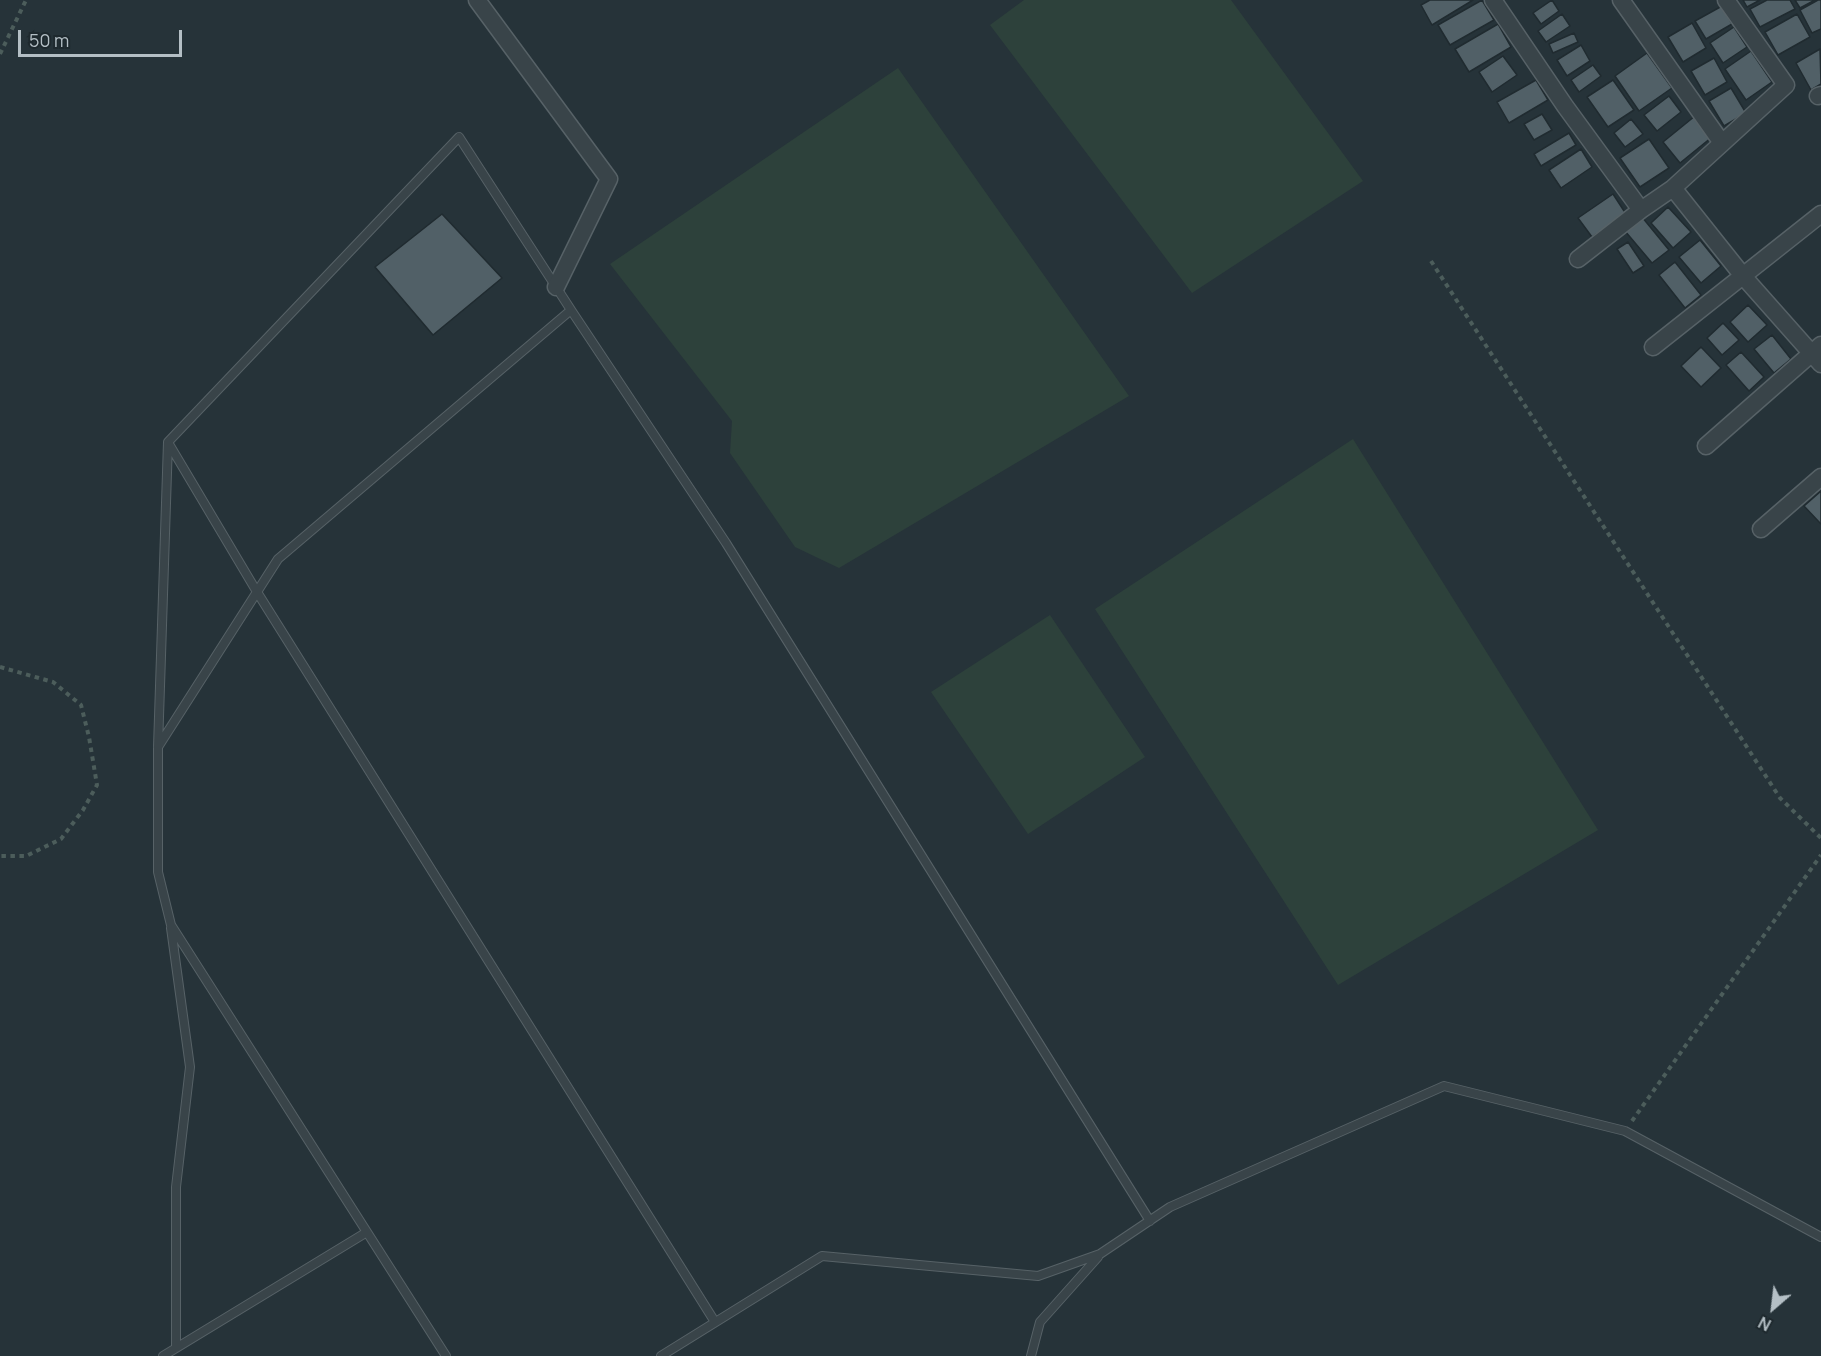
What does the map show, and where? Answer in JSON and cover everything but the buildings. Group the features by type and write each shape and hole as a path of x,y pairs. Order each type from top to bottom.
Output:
{"street":[{"path":"477,0 609,179 556,287"},
{"path":"1493,0 1565,106 1641,210"},
{"path":"1622,0 1722,143"},
{"path":"1578,259 1673,188 1785,85 1726,0"},
{"path":"1673,188 1743,276 1818,354 1706,446"},
{"path":"1653,347 1821,214"},
{"path":"1761,529 1821,477"}],"lane":[{"path":"176,1348 176,1187 190,1067 171,925 158,872 158,747 168,442 459,137 726,543 1150,1221"},
{"path":"158,747 278,560 571,310"},
{"path":"168,442 257,592 715,1322"},
{"path":"171,925 446,1356"},
{"path":"661,1356 822,1256 1038,1276 1100,1254 1170,1207 1444,1086 1625,1131 1821,1237"},
{"path":"163,1356 367,1232"},
{"path":"1031,1356 1040,1322 1100,1254"}],"path":[{"path":"0,54 26,0"},
{"path":"1431,261 1780,798 1821,838"},
{"path":"0,667 53,681 81,705 97,785 84,810 62,839 26,856 0,856"},
{"path":"1625,1131 1821,855"}],"green space":[{"path":"1024,0 1231,0 1363,181 1192,293 990,25"},
{"path":"898,68 1129,396 839,568 795,547 730,453 732,421 610,264"},
{"path":"1353,439 1598,830 1338,985 1095,609"},
{"path":"1050,615 1145,757 1028,834 931,692"}]}
